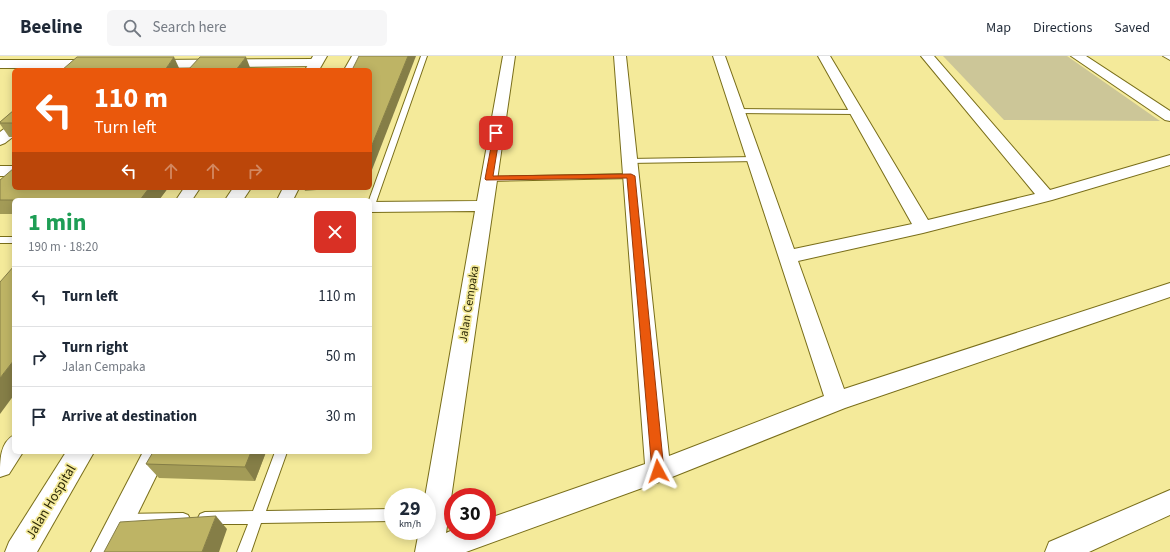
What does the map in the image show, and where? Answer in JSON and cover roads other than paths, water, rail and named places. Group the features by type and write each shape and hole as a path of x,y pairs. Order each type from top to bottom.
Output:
{"street":[{"path":"352,68 358,56"},
{"name":"Jalan Cempaka","path":"436,488 485,206 509,56"},
{"path":"620,56 658,471"},
{"path":"719,56 837,401"},
{"path":"824,56 923,227"},
{"path":"927,56 1046,196"},
{"path":"1077,56 1169,116"},
{"path":"139,64 200,67 278,63 316,63"},
{"path":"0,64 82,67 108,64"},
{"path":"0,140 12,130"},
{"path":"787,257 923,227 1046,196 1170,160"},
{"path":"372,208 485,206"},
{"path":"429,552 658,471 837,401 1170,290"},
{"path":"0,466 12,449"},
{"name":"Jalan Hospital","path":"20,552 80,454"},
{"path":"105,552 155,454"},
{"path":"1059,552 1170,502"},
{"name":"Jalan Cempaka","path":"429,552 430,540"}],"lane":[{"path":"372,202 424,56"},
{"path":"1166,56 1170,58"},
{"path":"738,111 856,112"},
{"path":"489,179 754,159"},
{"path":"0,240 12,240"},
{"path":"244,552 280,454"},
{"path":"121,520 384,515"}]}
